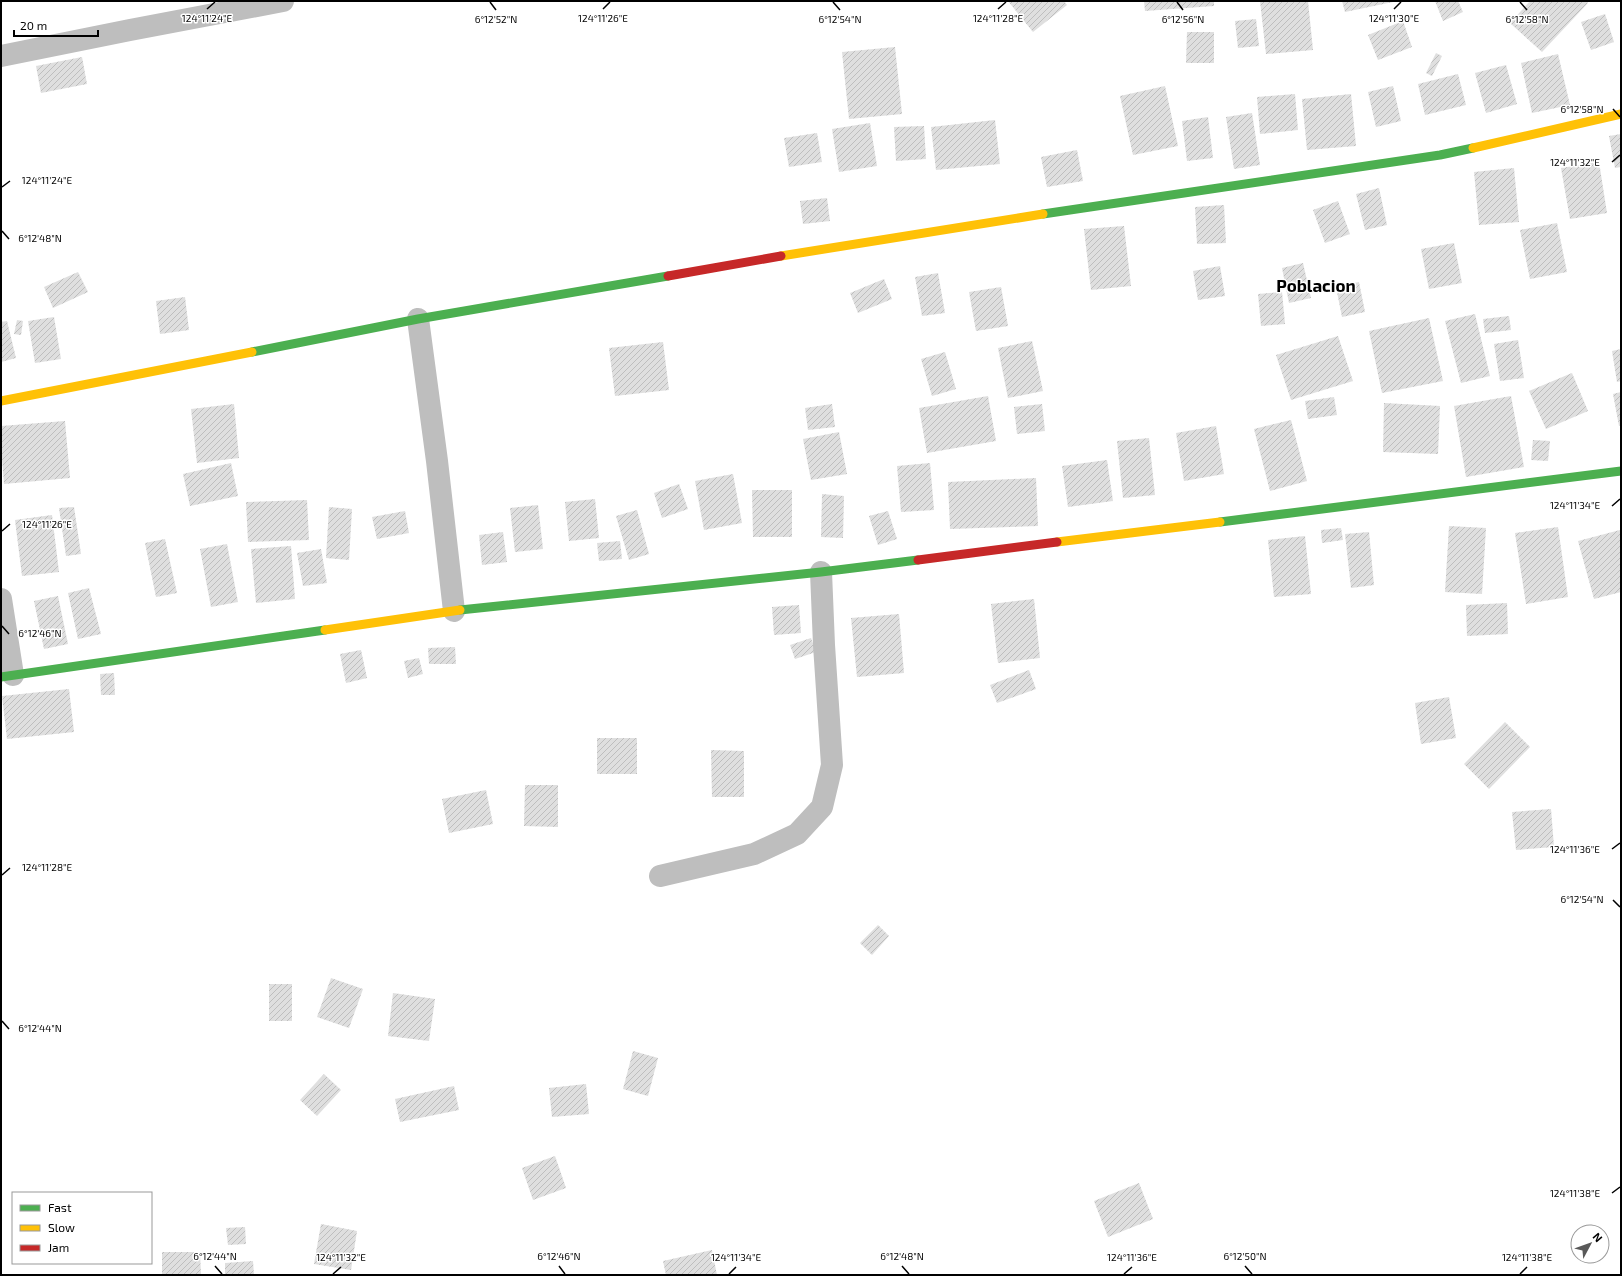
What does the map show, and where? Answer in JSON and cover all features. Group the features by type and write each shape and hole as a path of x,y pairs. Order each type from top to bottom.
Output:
{"street":[{"path":"1,56 283,1"},
{"path":"1,401 418,319 941,229 1440,155 1621,114"},
{"path":"418,319 437,461 454,611"},
{"path":"1,599 7,676 454,611 821,572 1621,471"},
{"path":"660,876 754,854 797,834 822,807 832,765 821,572"}],"building":[{"path":"1008,1 1064,1 1067,5 1033,32"},
{"path":"1144,1 1214,1 1214,6 1145,11"},
{"path":"1260,1 1308,1 1313,50 1266,54"},
{"path":"1342,1 1393,1 1393,2 1345,12"},
{"path":"1435,1 1458,1 1463,12 1443,21"},
{"path":"1530,1 1586,1 1588,3 1542,52 1510,23"},
{"path":"1605,14 1614,42 1591,50 1581,22"},
{"path":"1256,19 1259,46 1238,48 1235,21"},
{"path":"1403,21 1412,47 1378,60 1368,35"},
{"path":"1187,32 1214,32 1214,63 1186,63"},
{"path":"895,47 902,114 849,119 842,52"},
{"path":"1436,53 1442,56 1432,76 1426,73"},
{"path":"1558,54 1570,105 1532,113 1521,63"},
{"path":"82,57 87,84 41,93 36,66"},
{"path":"1506,65 1517,104 1486,113 1475,73"},
{"path":"1458,74 1466,105 1425,115 1418,84"},
{"path":"1165,86 1178,146 1133,155 1120,96"},
{"path":"1393,86 1401,121 1376,127 1368,92"},
{"path":"1295,94 1298,130 1260,134 1257,97"},
{"path":"1351,94 1356,146 1307,150 1302,99"},
{"path":"1252,113 1260,165 1234,169 1226,117"},
{"path":"1208,117 1213,158 1187,161 1182,121"},
{"path":"995,120 1000,164 936,170 931,127"},
{"path":"870,123 877,166 839,172 832,129"},
{"path":"924,126 926,159 896,161 894,127"},
{"path":"817,133 822,162 789,167 784,138"},
{"path":"1621,134 1621,167 1615,168 1609,136"},
{"path":"1077,150 1083,181 1047,187 1041,157"},
{"path":"1599,162 1607,213 1570,219 1561,168"},
{"path":"1514,168 1519,222 1479,225 1474,172"},
{"path":"1379,188 1387,225 1365,230 1356,194"},
{"path":"827,198 830,221 803,224 800,201"},
{"path":"1338,201 1350,234 1325,243 1313,210"},
{"path":"1224,205 1226,243 1197,244 1195,207"},
{"path":"1557,223 1567,272 1530,279 1520,230"},
{"path":"1124,226 1131,286 1091,290 1084,229"},
{"path":"1454,243 1462,283 1429,289 1421,249"},
{"path":"1303,263 1311,298 1289,303 1282,268"},
{"path":"1220,266 1225,296 1198,300 1193,271"},
{"path":"78,272 88,292 53,308 44,287"},
{"path":"938,273 945,313 922,316 915,277"},
{"path":"884,279 892,299 858,313 850,293"},
{"path":"1359,282 1365,312 1342,317 1336,287"},
{"path":"1001,287 1008,326 976,331 969,292"},
{"path":"1282,292 1285,324 1261,326 1258,294"},
{"path":"185,297 189,330 160,334 156,301"},
{"path":"1475,314 1490,376 1461,383 1445,321"},
{"path":"1509,316 1511,330 1485,333 1483,319"},
{"path":"54,317 61,359 35,363 28,321"},
{"path":"1429,318 1443,381 1382,393 1369,331"},
{"path":"17,320 23,321 21,335 14,334"},
{"path":"7,321 16,358 1,362 1,322"},
{"path":"1338,336 1353,381 1291,400 1276,355"},
{"path":"1518,340 1524,378 1500,381 1494,344"},
{"path":"1032,341 1043,391 1008,398 998,348"},
{"path":"663,342 669,390 615,396 609,348"},
{"path":"1621,349 1621,381 1617,382 1612,351"},
{"path":"945,352 956,389 932,396 921,359"},
{"path":"1572,373 1588,411 1546,429 1529,391"},
{"path":"1621,392 1621,426 1619,426 1613,394"},
{"path":"988,396 996,441 927,453 919,408"},
{"path":"1511,396 1524,467 1466,477 1454,406"},
{"path":"1334,397 1337,415 1308,419 1305,401"},
{"path":"1384,403 1440,406 1438,454 1383,452"},
{"path":"234,404 239,458 197,463 191,409"},
{"path":"832,404 835,427 808,430 805,408"},
{"path":"1042,404 1045,431 1017,434 1014,407"},
{"path":"1291,420 1307,481 1270,491 1254,429"},
{"path":"65,421 70,478 4,484 1,426"},
{"path":"1216,426 1224,474 1184,481 1176,433"},
{"path":"839,432 847,474 811,480 803,439"},
{"path":"1149,438 1155,495 1123,498 1117,441"},
{"path":"1533,440 1550,441 1548,461 1531,460"},
{"path":"1107,460 1113,501 1068,507 1062,466"},
{"path":"231,463 238,496 190,506 183,474"},
{"path":"930,463 934,510 901,512 897,466"},
{"path":"733,474 742,523 704,530 695,481"},
{"path":"1036,478 1038,526 950,529 948,482"},
{"path":"679,484 688,509 662,518 654,493"},
{"path":"752,490 792,490 792,537 753,537"},
{"path":"822,494 844,496 843,538 821,537"},
{"path":"595,499 599,538 569,541 565,502"},
{"path":"307,500 309,540 248,542 246,502"},
{"path":"538,505 543,549 515,552 510,508"},
{"path":"74,507 81,554 66,556 59,508"},
{"path":"329,507 352,509 349,560 326,558"},
{"path":"637,510 649,554 629,560 616,516"},
{"path":"405,511 409,533 377,539 372,517"},
{"path":"888,511 897,539 878,545 869,516"},
{"path":"52,515 59,572 22,576 15,520"},
{"path":"1449,526 1486,528 1482,594 1445,592"},
{"path":"1558,527 1568,597 1526,604 1515,533"},
{"path":"1341,528 1343,540 1322,543 1321,530"},
{"path":"1620,530 1621,592 1594,599 1578,541"},
{"path":"503,532 507,562 482,565 479,535"},
{"path":"1369,532 1374,585 1351,588 1345,534"},
{"path":"1305,536 1311,594 1274,597 1268,540"},
{"path":"165,539 177,593 156,597 145,543"},
{"path":"620,541 622,559 599,561 597,543"},
{"path":"227,544 238,602 211,607 200,549"},
{"path":"291,546 295,599 256,603 251,549"},
{"path":"321,549 327,583 303,586 297,553"},
{"path":"89,588 101,634 78,639 68,593"},
{"path":"58,596 68,644 44,649 34,601"},
{"path":"1034,599 1040,658 998,663 991,604"},
{"path":"1507,603 1508,634 1467,636 1466,605"},
{"path":"799,605 801,633 774,635 772,607"},
{"path":"899,614 904,673 857,677 851,618"},
{"path":"811,638 816,652 795,659 790,645"},
{"path":"455,647 456,664 429,664 428,648"},
{"path":"361,650 367,678 346,683 340,654"},
{"path":"419,658 423,674 408,678 404,661"},
{"path":"1029,670 1036,689 997,703 990,685"},
{"path":"114,673 115,695 101,695 100,674"},
{"path":"69,689 74,732 7,739 2,696"},
{"path":"1449,697 1456,738 1421,744 1415,703"},
{"path":"1505,722 1530,747 1489,789 1464,764"},
{"path":"597,738 637,738 637,774 597,774"},
{"path":"711,750 744,751 744,797 712,797"},
{"path":"525,785 558,785 558,827 524,826"},
{"path":"486,790 493,824 449,833 442,799"},
{"path":"1551,809 1554,847 1516,850 1512,812"},
{"path":"878,925 889,936 872,955 860,943"},
{"path":"331,978 363,989 349,1028 317,1017"},
{"path":"269,984 292,984 292,1021 269,1021"},
{"path":"393,993 435,999 429,1041 388,1036"},
{"path":"633,1051 658,1058 648,1096 623,1089"},
{"path":"324,1074 341,1090 317,1116 300,1100"},
{"path":"586,1084 589,1114 552,1117 549,1088"},
{"path":"454,1086 459,1110 400,1122 395,1099"},
{"path":"555,1156 566,1188 533,1200 522,1168"},
{"path":"1139,1183 1153,1219 1108,1237 1094,1201"},
{"path":"321,1224 357,1231 351,1270 314,1264"},
{"path":"245,1227 246,1244 228,1245 226,1228"},
{"path":"712,1250 717,1275 666,1275 663,1261"},
{"path":"162,1252 200,1252 201,1275 162,1275"},
{"path":"253,1261 254,1275 225,1275 225,1263"}],"traffic: fast":[{"path":"1043,214 1440,155 1473,148"},
{"path":"252,352 418,319 668,276"},
{"path":"1220,522 1621,471"},
{"path":"460,610 821,572 918,560"},
{"path":"1,677 325,630"}],"traffic: slow":[{"path":"1473,148 1621,114"},
{"path":"781,256 1043,214"},
{"path":"1,401 252,352"},
{"path":"1057,542 1220,522"},
{"path":"325,630 460,610"}],"traffic: jam":[{"path":"668,276 781,256"},
{"path":"918,560 1057,542"}],"district":[{"name":"Poblacion","path":"1316,285"}]}
